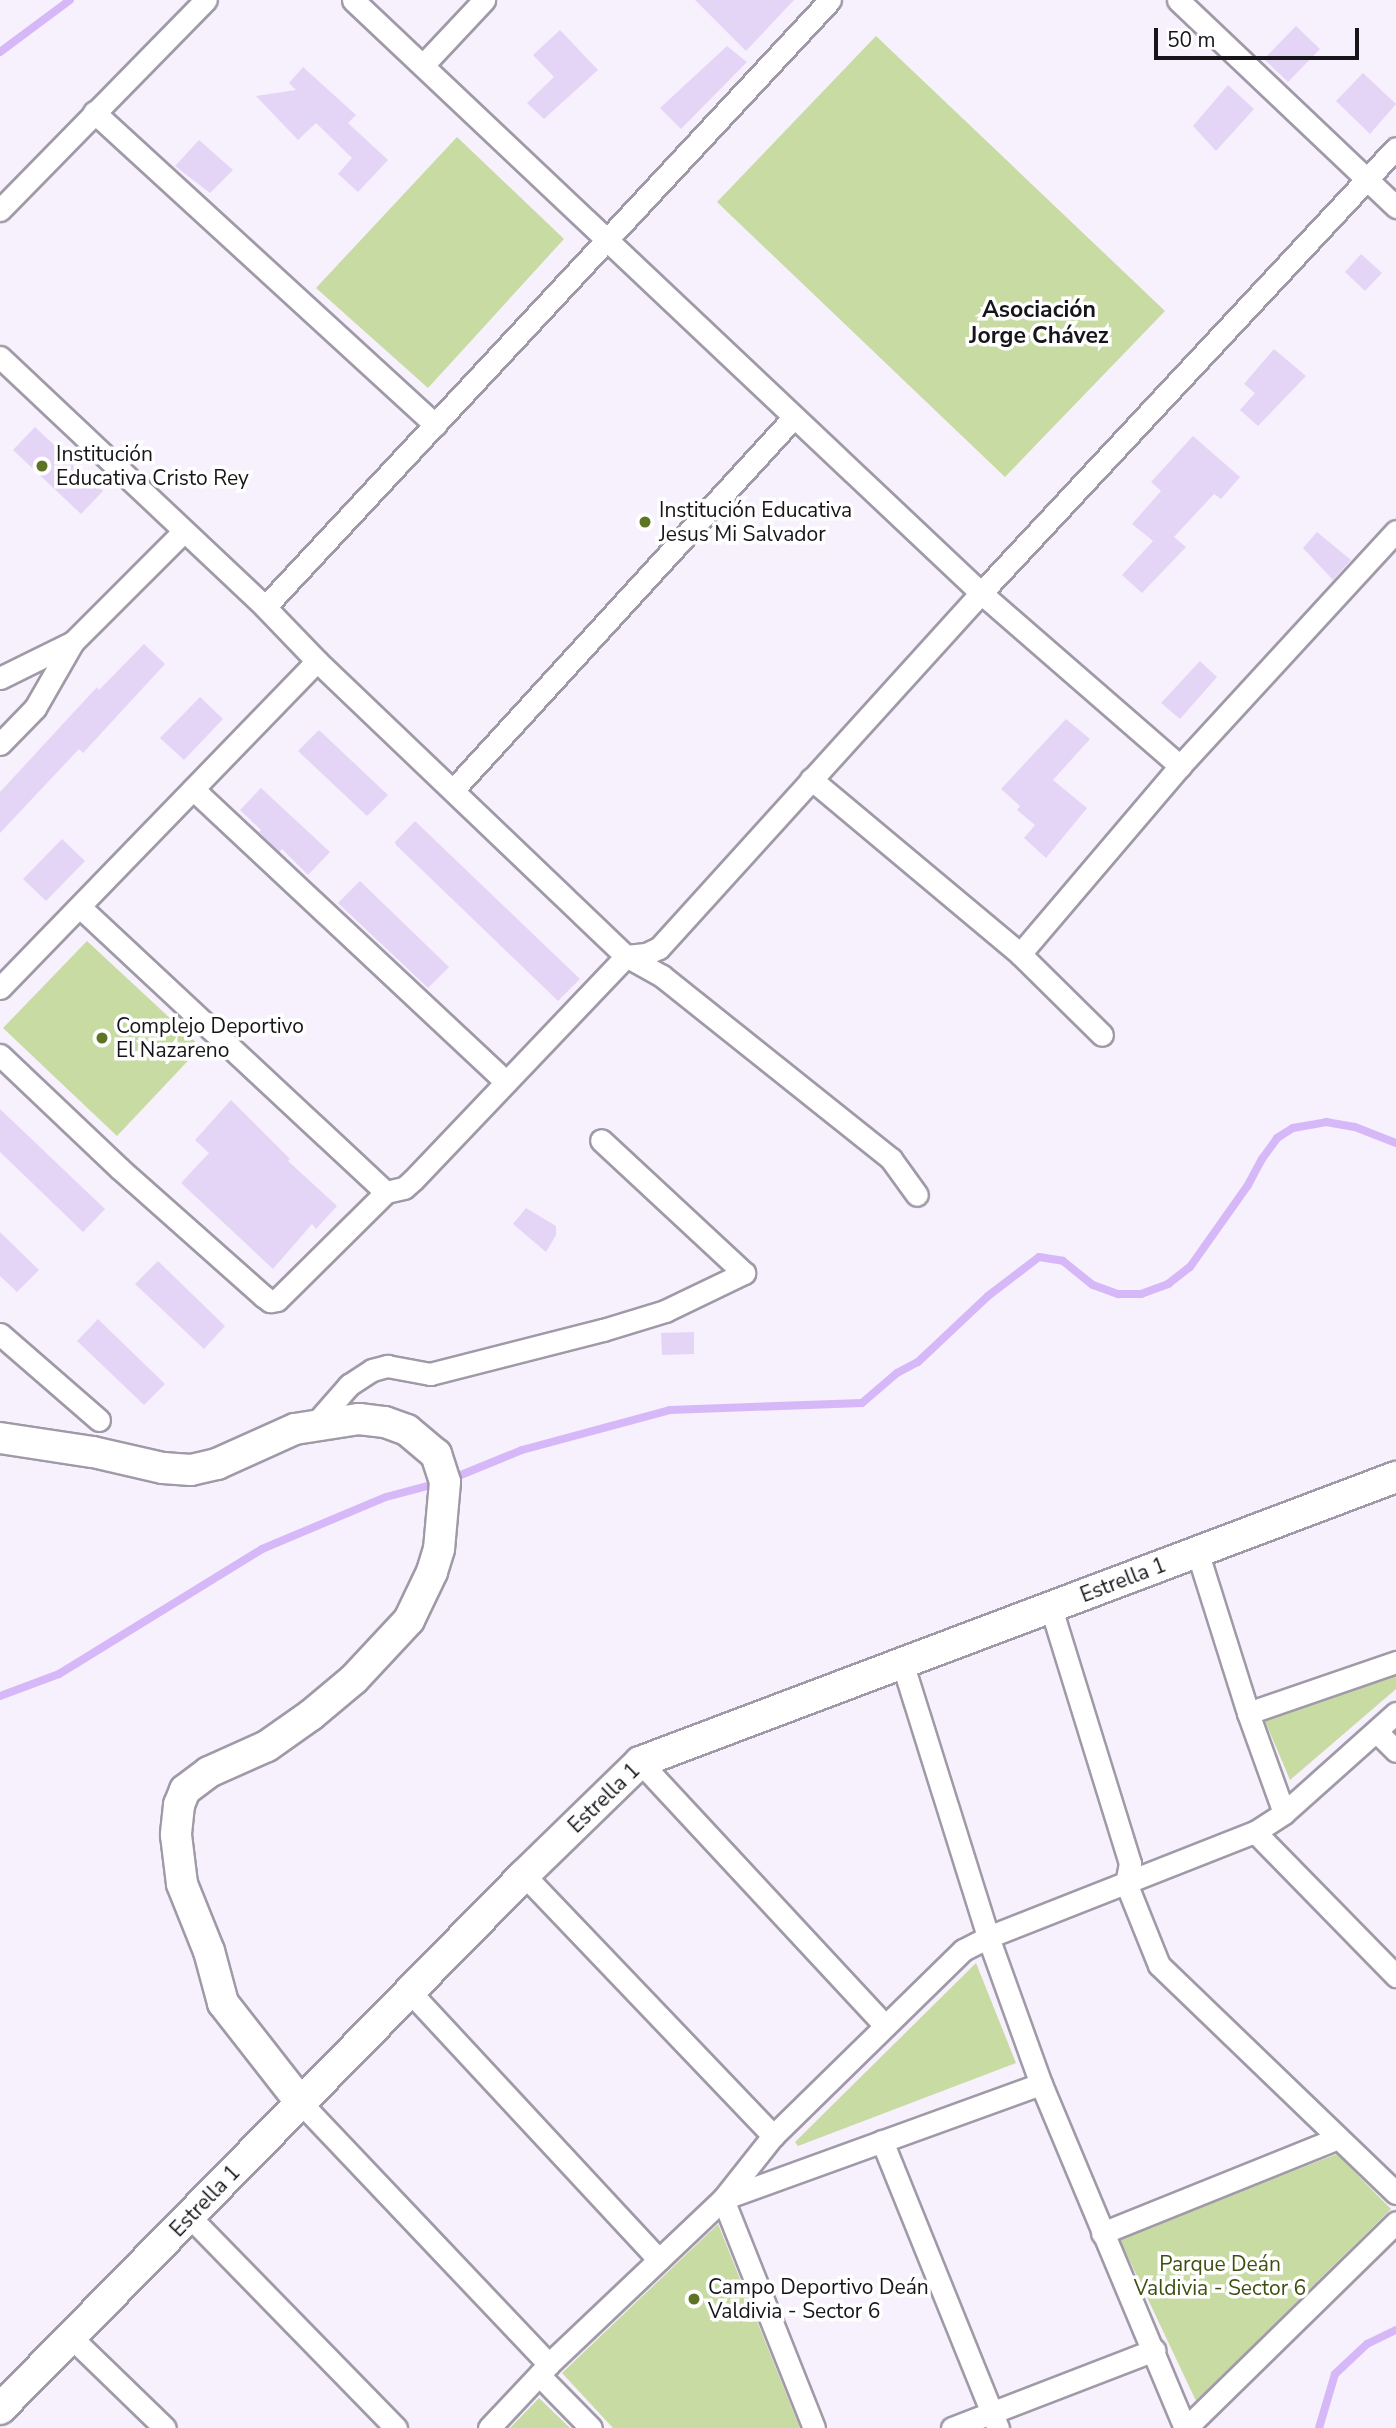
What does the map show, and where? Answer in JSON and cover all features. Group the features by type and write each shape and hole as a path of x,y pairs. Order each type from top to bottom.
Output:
{"street":[{"path":"0,209 206,0"},
{"path":"353,0 424,64 981,593 1180,766"},
{"path":"424,64 484,0"},
{"path":"265,607 830,0"},
{"path":"1180,1 1396,207"},
{"path":"94,111 435,425"},
{"path":"0,1055 119,1168 270,1301 284,1295 386,1192 404,1188 414,1180 626,956 646,954 659,948 981,593 1396,148"},
{"path":"0,357 183,533 265,607 317,661 626,956 662,976 891,1159 917,1195"},
{"path":"453,790 794,417"},
{"path":"1020,954 1180,766 1396,531"},
{"path":"0,744 35,708 73,642 183,533"},
{"path":"0,678 73,642"},
{"path":"0,988 317,661"},
{"path":"811,779 1020,954 1102,1035"},
{"path":"193,789 505,1081"},
{"path":"80,907 386,1192"},
{"path":"315,1424 349,1385 372,1370 387,1366 430,1374 603,1330 665,1311 744,1273 601,1140"},
{"path":"0,1334 99,1420"},
{"path":"0,1438 93,1452 163,1468 191,1470 216,1464 295,1429 359,1419 385,1422 407,1430 436,1454 445,1482 443,1521 432,1572 409,1620 354,1679 267,1746 209,1772 185,1790 179,1804 176,1835 182,1884 209,1951 223,2003 301,2103 544,2369 591,2428"},
{"name":"Estrella 1","path":"0,2409 524,1875 640,1762 1396,1477"},
{"path":"1197,1552 1248,1713 1284,1813"},
{"path":"1051,1608 1130,1863 1126,1883 1158,1965 1336,2139 1396,2193"},
{"path":"902,1662 988,1937 1041,2084 1186,2428 1396,2222"},
{"path":"1248,1713 1396,1662"},
{"path":"489,2428 544,2369 723,2199 772,2136 963,1951 988,1937 1255,1832 1284,1813 1396,1713"},
{"path":"1377,1732 1396,1751"},
{"path":"640,1762 885,2026"},
{"path":"1255,1832 1396,1976"},
{"path":"524,1875 772,2136"},
{"path":"411,1993 659,2260"},
{"path":"723,2199 1041,2084"},
{"path":"1102,2233 1336,2139"},
{"path":"882,2141 995,2421"},
{"path":"723,2199 814,2428"},
{"path":"190,2217 396,2428"},
{"path":"72,2338 165,2428"},
{"path":"952,2428 995,2421 1154,2350"}],"green space":[{"path":"876,36 1165,311 1005,477 717,202"},
{"path":"457,137 564,239 428,388 316,288"},
{"path":"87,941 201,1047 117,1136 3,1028"},
{"path":"1396,1673 1396,1689 1290,1780 1265,1721"},
{"path":"976,1963 1016,2063 798,2146 795,2142"},
{"name":"Parque Deán Valdivia - Sector 6","path":"1337,2154 1391,2209 1196,2401 1119,2238"},
{"name":"Campo Deportivo Deán Valdivia - Sector 6","path":"718,2224 800,2428 613,2428 562,2373"},
{"path":"539,2398 570,2428 510,2428"}],"building":[{"path":"695,0 794,0 746,51"},
{"path":"1296,26 1320,49 1288,82 1264,59"},
{"path":"560,30 598,70 544,119 527,103 554,77 533,55"},
{"path":"727,46 747,62 681,129 660,108"},
{"path":"303,67 356,115 348,123 388,160 358,192 338,174 352,158 316,123 298,140 256,96 296,90 289,83"},
{"path":"1363,73 1396,104 1370,134 1336,101"},
{"path":"1228,85 1254,109 1216,151 1193,126"},
{"path":"199,140 233,170 210,193 175,166"},
{"path":"1361,254 1382,273 1365,291 1345,272"},
{"path":"1274,349 1306,376 1258,426 1240,410 1255,393 1244,384"},
{"path":"35,427 103,491 81,514 13,450"},
{"path":"1193,436 1240,477 1221,499 1214,494 1174,537 1186,547 1142,593 1122,575 1153,541 1132,524 1161,491 1151,482"},
{"path":"1317,532 1351,560 1333,580 1303,548"},
{"path":"144,644 165,664 83,753 79,749 0,833 0,792 97,687 99,690"},
{"path":"1200,661 1217,677 1180,719 1161,703"},
{"path":"200,697 223,719 184,760 160,738"},
{"path":"1066,719 1090,739 1053,780 1087,808 1046,858 1024,838 1035,825 1017,810 1020,806 1001,789"},
{"path":"319,730 388,795 367,816 298,751"},
{"path":"261,788 330,852 308,875 282,849 279,852 240,810"},
{"path":"415,821 580,979 558,1001 396,845 395,842"},
{"path":"62,839 85,861 46,901 23,879"},
{"path":"360,881 449,967 428,988 338,903"},
{"path":"231,1100 290,1159 288,1161 337,1206 316,1229 312,1224 273,1269 181,1183 209,1153 195,1140"},
{"path":"0,1109 105,1209 83,1232 0,1152"},
{"path":"526,1208 556,1226 556,1235 546,1252 513,1224"},
{"path":"0,1232 39,1270 17,1292 0,1276"},
{"path":"158,1261 225,1326 204,1349 135,1284"},
{"path":"98,1319 165,1384 144,1405 77,1341"},
{"path":"694,1332 694,1354 662,1355 661,1333"}],"waterway":[{"path":"0,52 70,0"},
{"path":"451,1479 522,1450 670,1410 862,1403 897,1373 918,1362 988,1296 1039,1257 1063,1261 1093,1285 1118,1294 1141,1294 1168,1284 1190,1267 1248,1185 1277,1138 1293,1128 1326,1122 1355,1127 1396,1143"},
{"path":"0,1696 59,1674 262,1549 386,1497 439,1483"},
{"path":"1319,2428 1335,2374 1367,2344 1396,2330"}],"place":[{"name":"Institución Educativa Cristo Rey","path":"42,466"},
{"name":"Institución Educativa Jesus Mi Salvador","path":"645,522"},
{"name":"Complejo Deportivo El Nazareno","path":"102,1038"},
{"name":"Campo Deportivo Deán Valdivia - Sector 6","path":"694,2299"}],"district":[{"name":"Asociación Jorge Chávez","path":"1039,323"}]}
